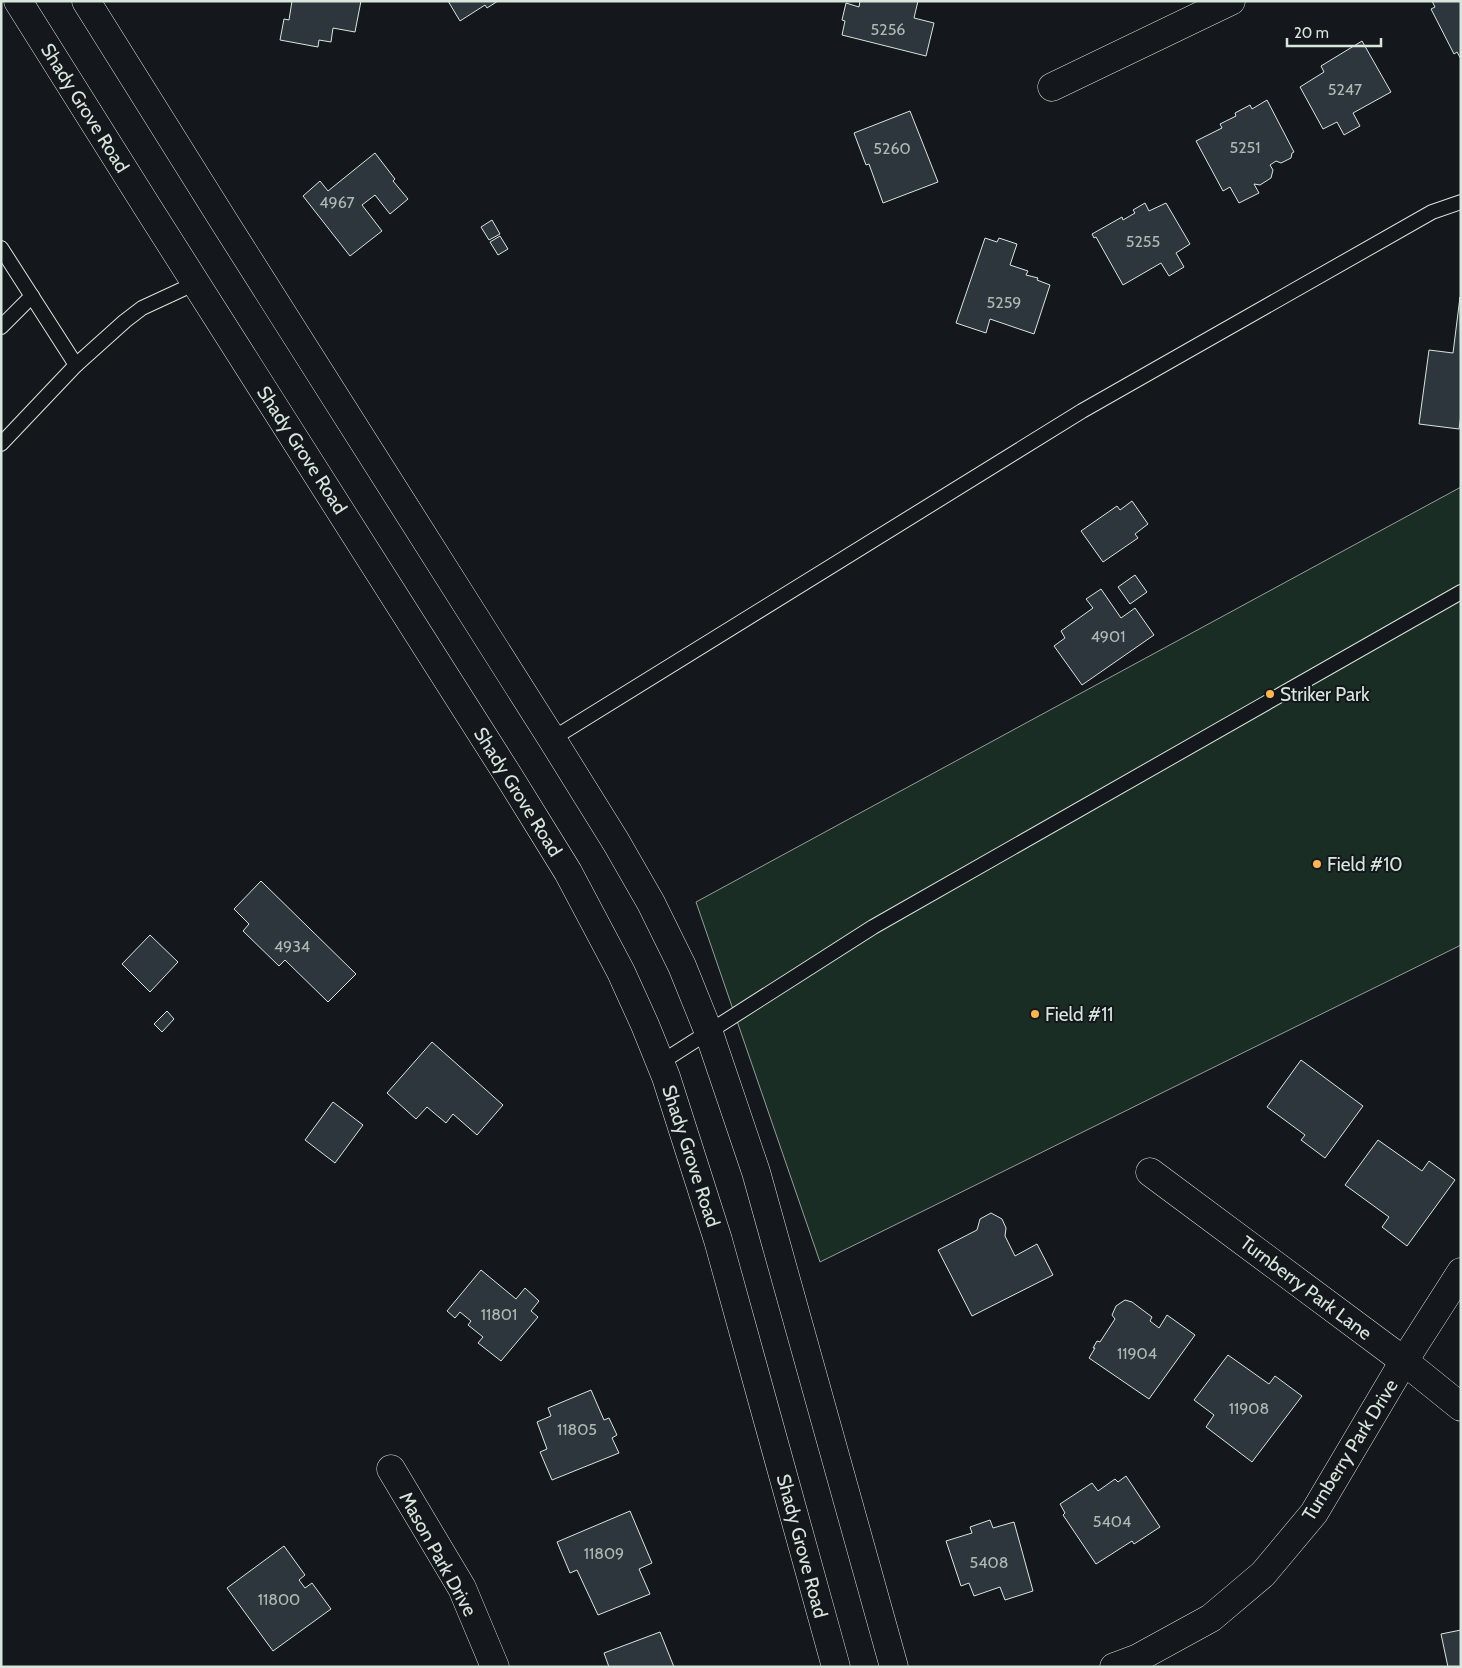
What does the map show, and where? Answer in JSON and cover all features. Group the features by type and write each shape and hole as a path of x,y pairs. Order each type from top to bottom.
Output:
{"main road":[{"name":"Shady Grove Road","path":"18,1 508,775 568,872 621,972 660,1064 684,1132 718,1240 747,1351 836,1667"},
{"path":"86,1 224,223 616,842 682,966 709,1033 759,1182 894,1667"},
{"path":"1052,87 1230,1"},
{"name":"Turnberry Park Lane","path":"1150,1172 1404,1361 1461,1407"},
{"name":"Turnberry Park Drive","path":"1114,1667 1138,1658 1211,1618 1262,1574 1314,1513 1404,1361 1461,1272"},
{"name":"Mason Park Drive","path":"391,1469 462,1588 495,1667"}],"lane":[{"path":"552,739 1082,411 1432,212 1461,202"},
{"path":"1,248 76,365"},
{"path":"1,444 76,365 125,321 142,308 196,283"},
{"path":"1,327 32,296"},
{"path":"660,1064 873,927 1461,592"}],"green space":[{"name":"Striker Park","path":"1461,487 1461,945 820,1262 696,902"}],"building":[{"path":"292,1 361,1 355,32 333,28 331,42 319,40 318,47 280,40 284,19 289,20"},
{"path":"448,1 498,1 487,8 485,5 460,21"},
{"path":"860,1 918,1 914,18 934,23 926,56 842,35 845,21 842,20 846,3 859,7"},
{"path":"1432,1 1461,1 1461,59 1457,52 1454,54 1431,9 1435,7"},
{"path":"1362,41 1391,92 1353,113 1360,126 1344,135 1337,122 1323,129 1300,87 1324,72 1321,66"},
{"path":"1267,100 1294,152 1291,158 1281,163 1276,161 1270,165 1273,170 1271,178 1260,185 1254,184 1259,193 1239,203 1230,187 1223,191 1196,141 1222,128 1220,124 1236,116 1235,113 1250,105 1252,109"},
{"path":"910,111 938,182 883,203 869,164 866,165 854,133"},
{"path":"375,153 395,179 393,181 408,199 390,214 375,195 362,205 382,231 350,256 303,196 320,181 328,191"},
{"path":"1145,203 1149,211 1166,203 1190,244 1176,253 1184,267 1169,276 1161,263 1123,285 1096,237 1094,238 1092,234 1122,217 1123,220 1135,213 1133,210"},
{"path":"492,220 500,234 489,240 481,227"},
{"path":"500,236 508,249 498,255 490,242"},
{"path":"985,238 997,242 999,238 1017,244 1010,265 1028,271 1026,275 1038,278 1037,280 1050,285 1034,334 990,319 986,333 956,323"},
{"path":"1460,297 1461,415 1459,429 1419,424 1429,350 1453,353"},
{"path":"1132,501 1148,524 1135,534 1138,538 1103,562 1081,531 1117,506 1120,510"},
{"path":"1135,575 1147,592 1130,604 1118,587"},
{"path":"1101,589 1121,618 1135,608 1154,635 1082,685 1054,646 1065,638 1061,631 1093,608 1086,599"},
{"path":"261,881 356,974 328,1002 285,960 279,966 243,931 249,924 234,909"},
{"path":"150,935 178,962 150,992 122,964"},
{"path":"167,1011 174,1019 162,1032 154,1024"},
{"path":"432,1042 503,1105 477,1135 453,1114 446,1123 427,1107 416,1119 387,1093"},
{"path":"1301,1060 1363,1106 1325,1158 1301,1140 1305,1135 1267,1107"},
{"path":"333,1102 363,1125 335,1163 305,1140"},
{"path":"1378,1140 1422,1171 1429,1161 1455,1180 1407,1246 1382,1227 1389,1217 1345,1185"},
{"path":"991,1213 1002,1219 1006,1228 1005,1236 1015,1256 1037,1244 1053,1275 972,1316 938,1250 977,1230 980,1219"},
{"path":"481,1270 516,1299 525,1288 539,1301 531,1311 538,1317 501,1361 478,1343 483,1337 468,1325 471,1321 460,1312 455,1318 447,1311"},
{"path":"1125,1300 1132,1302 1152,1317 1150,1321 1159,1328 1167,1315 1195,1335 1149,1399 1089,1358 1097,1341 1100,1342 1115,1319 1112,1315 1116,1306"},
{"path":"1228,1355 1269,1384 1275,1376 1302,1396 1252,1462 1206,1427 1214,1415 1194,1400"},
{"path":"591,1390 604,1420 609,1418 617,1435 612,1438 619,1453 552,1480 540,1452 547,1449 537,1422 551,1416 548,1408"},
{"path":"1126,1476 1160,1527 1134,1544 1132,1541 1096,1564 1063,1515 1065,1513 1060,1504 1092,1483 1098,1491 1115,1479 1118,1482"},
{"path":"630,1511 652,1563 639,1569 650,1594 598,1615 577,1570 570,1573 557,1542"},
{"path":"990,1520 993,1528 1014,1522 1033,1591 1005,1600 1000,1587 974,1596 969,1583 961,1586 946,1541 972,1533 970,1527"},
{"path":"284,1546 305,1575 299,1580 305,1588 312,1583 331,1609 273,1651 227,1588"},
{"path":"1461,1630 1461,1667 1448,1667 1441,1634"},
{"path":"660,1632 674,1667 609,1667 604,1653"}],"place":[{"name":"Striker Park","path":"1270,694"},
{"name":"Field #10","path":"1317,864"},
{"name":"Field #11","path":"1035,1014"}]}
